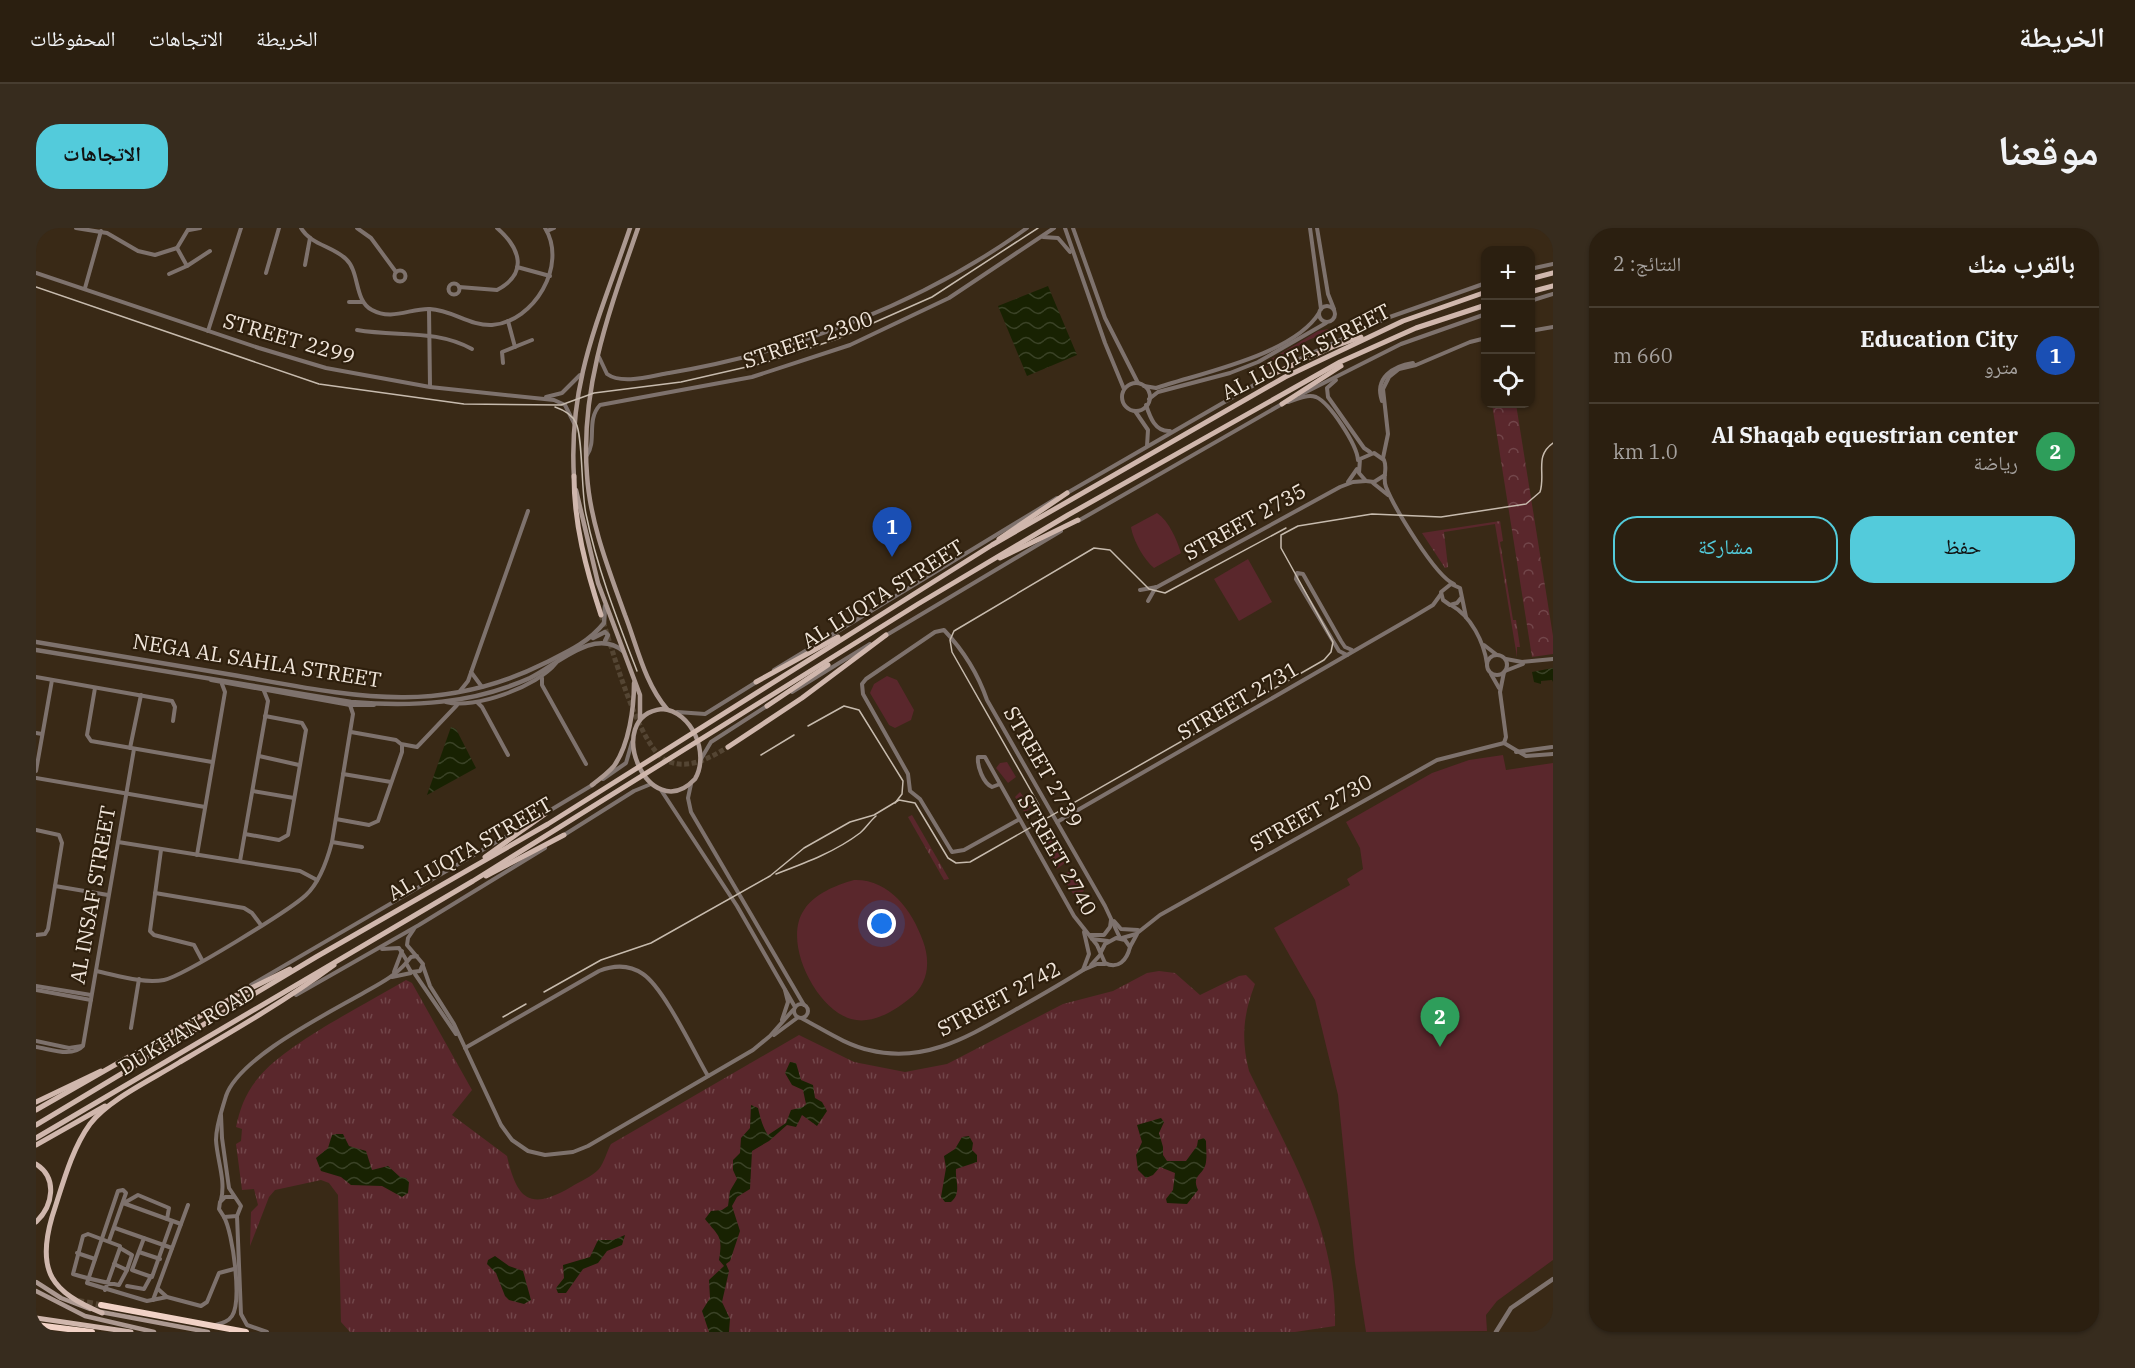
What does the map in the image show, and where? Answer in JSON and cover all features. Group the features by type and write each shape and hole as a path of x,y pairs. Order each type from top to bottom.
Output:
{"highway":[{"path":"102,1309 210,1329 246,1332"},
{"path":"36,1324 92,1332"}],"main road":[{"path":"601,615 590,581 576,519 574,423 580,375 589,341 630,228"},
{"path":"638,228 597,351 588,402 587,476 600,541 653,691 667,710"},
{"path":"1535,278 1553,273"},
{"path":"1535,291 1553,286"},
{"name":"AL LUQTA STREET","path":"316,957 477,865 640,766 992,545 1285,377 1368,336 1481,294"},
{"name":"AL LUQTA STREET","path":"355,950 473,881 886,624 1068,515 1354,356 1416,328 1481,306"},
{"path":"1270,375 1350,339 1368,336"},
{"path":"1282,404 1354,356"},
{"path":"574,476 587,542 602,593 641,702 640,719 634,730 632,741 640,766 651,784 661,790 676,790 691,784 699,773 701,759 693,733 676,712 652,711 640,719"},
{"path":"992,545 1006,532 1067,493"},
{"path":"968,574 1078,520"},
{"path":"756,682 879,616"},
{"path":"767,706 886,624"},
{"path":"728,747 792,705 886,635"},
{"path":"592,785 613,767 621,753 634,700 634,680"},
{"path":"477,865 545,814"},
{"path":"473,881 564,835"},
{"path":"36,1145 289,998 355,950"},
{"name":"DUKHAN ROAD","path":"36,1138 355,950"},
{"path":"36,1110 237,995 316,957"},
{"name":"DUKHAN ROAD","path":"36,1125 316,957"},
{"path":"36,1102 135,1054"},
{"path":"102,1309 81,1304 58,1289 46,1270 43,1245 84,1133 94,1119 135,1089"},
{"path":"36,1164 46,1172 51,1193 46,1210 36,1222"},
{"path":"36,1282 61,1298 102,1309"},
{"path":"36,1291 85,1316 154,1332"},
{"path":"36,1318 131,1332"}],"street":[{"path":"76,228 101,231 145,254 160,255 177,248 189,229 200,228"},
{"path":"208,331 241,228"},
{"path":"266,273 279,228"},
{"path":"301,228 310,238 344,257 352,265 363,302 370,310 381,314 402,315 429,309 474,323 492,325 508,321 528,307 542,293 550,276 552,256 546,230 554,228"},
{"path":"357,228 371,238 396,272"},
{"path":"459,288 496,290 513,277 518,267 518,254 513,243 496,228"},
{"name":"STREET 2300","path":"597,351 603,371 611,377 623,379 694,369 774,349 839,327 926,289 1027,228"},
{"name":"STREET 2300","path":"587,455 590,450 592,418 600,405 752,377 850,345 949,298 1054,228"},
{"path":"1065,228 1124,389 1122,397 1124,404 1135,410 1148,430 1147,446"},
{"path":"1073,228 1105,318 1138,383 1144,386 1156,388 1245,362 1296,334 1327,306 1334,309"},
{"path":"1310,228 1320,311 1322,321 1326,323"},
{"path":"1135,410 1146,405 1149,399 1161,391 1230,373 1258,362 1335,318 1328,294 1317,228"},
{"path":"85,288 101,231"},
{"path":"1039,238 1049,236 1062,241 1075,259"},
{"path":"305,265 310,238"},
{"path":"177,248 187,266"},
{"path":"169,274 187,266 210,251"},
{"path":"1535,268 1553,264"},
{"path":"518,267 550,276"},
{"name":"STREET 2299","path":"36,273 326,368 430,387 542,397 563,404 574,423"},
{"name":"AL LUQTA STREET","path":"676,712 705,714 796,654 1033,510 1067,493 1173,430 1328,344 1371,325 1481,284"},
{"path":"1533,300 1553,294"},
{"path":"349,302 363,302"},
{"path":"429,309 430,387"},
{"name":"AL LUQTA STREET","path":"701,759 711,742 767,706 1078,520 1282,404 1401,344 1481,315"},
{"path":"508,321 515,347"},
{"path":"1535,330 1553,327"},
{"path":"357,330 411,337 428,334 453,339 472,349"},
{"path":"503,363 502,352 532,340"},
{"path":"1383,458 1388,434 1380,387 1390,371 1401,365 1425,361 1470,342 1481,340"},
{"path":"1357,367 1329,385 1327,394 1364,448 1383,458 1387,467 1384,482 1391,497 1440,575 1460,588 1466,617 1483,644 1497,656 1530,662"},
{"name":"STREET 2299","path":"542,397 562,393 580,375"},
{"path":"1124,389 1138,383"},
{"path":"1144,386 1149,399"},
{"path":"1282,404 1304,397 1319,399 1334,415 1354,446 1358,466 1368,481 1382,488 1391,497"},
{"path":"1146,405 1158,428 1166,432 1173,430"},
{"path":"1358,466 1364,456 1375,454 1387,446"},
{"name":"STREET 2735","path":"1346,484 1358,466"},
{"path":"1368,481 1378,481 1385,475"},
{"name":"STREET 2735","path":"1140,590 1157,587 1346,484 1368,481"},
{"path":"457,694 465,685 471,671 528,511"},
{"path":"1347,655 1339,651 1296,579 1297,573 1304,574 1345,647 1356,650"},
{"path":"1440,575 1441,593 1449,604 1466,617"},
{"path":"1441,593 1447,585 1454,584"},
{"name":"STREET 2735","path":"1148,601 1157,587"},
{"name":"NEGA AL SAHLA STREET","path":"36,642 355,696 416,699 484,688 525,673 583,644 604,623 606,613 602,593"},
{"name":"STREET 2731","path":"1057,822 1433,605 1441,593"},
{"path":"1449,604 1457,603 1461,598"},
{"name":"STREET 2731","path":"1433,605 1449,604"},
{"name":"STREET 2739","path":"1018,820 964,850 952,852 920,799 910,791 908,774 862,694 862,684 866,679 903,652 944,630 963,653 1121,938"},
{"path":"583,644 604,632 608,635 605,641 623,651"},
{"name":"NEGA AL SAHLA STREET","path":"36,650 379,704 446,702 507,687 588,646 605,641"},
{"path":"1483,644 1487,664 1500,692 1506,736 1504,743 1515,752 1529,757 1551,754 1550,747 1515,752"},
{"path":"1335,662 1339,651"},
{"path":"1487,664 1492,657 1497,656"},
{"path":"1500,692 1505,659"},
{"path":"1491,674 1497,675 1530,662 1553,659"},
{"name":"NEGA AL SAHLA STREET","path":"446,702 458,705 485,699 543,677 556,663"},
{"path":"471,671 476,682 484,688"},
{"path":"36,677 175,703 173,721"},
{"path":"542,685 543,677"},
{"path":"207,678 222,684 350,705 379,704"},
{"path":"36,771 52,680"},
{"path":"534,681 542,685 586,764"},
{"path":"197,855 225,692 222,684"},
{"path":"225,692 232,685"},
{"path":"95,688 88,739 132,749 212,762"},
{"path":"240,861 266,716 268,700 264,691"},
{"path":"268,700 276,693"},
{"name":"AL INSAF STREET","path":"83,1046 141,695"},
{"path":"483,707 485,699"},
{"path":"475,702 483,707 508,755"},
{"path":"96,971 139,979 164,980 261,925 306,895 317,880 332,842 351,732 353,714 350,705"},
{"path":"351,732 396,740 413,747 420,746 458,705"},
{"path":"353,714 360,706"},
{"path":"245,834 285,839 288,834 305,725 266,716"},
{"path":"36,733 42,734"},
{"name":"AL LUQTA STREET","path":"237,995 592,785 626,763 632,741"},
{"name":"STREET 2730","path":"1121,938 1136,934 1160,915 1437,760 1504,743"},
{"path":"336,819 375,824 378,821 402,752 401,744"},
{"path":"259,756 300,765"},
{"name":"STREET 2740","path":"1000,784 992,787 986,782 977,760 980,756 985,757 1000,784 1018,820 1084,931 1101,953"},
{"path":"343,774 391,782"},
{"path":"36,778 205,807"},
{"name":"AL LUQTA STREET","path":"289,998 419,925 634,791 651,784"},
{"name":"STREET 2742","path":"691,784 688,798 690,812 819,1027"},
{"path":"661,790 737,906 784,986 797,1018"},
{"path":"253,791 294,798"},
{"path":"36,830 59,835 62,843 48,929 45,934 37,935"},
{"path":"118,842 300,872 317,880"},
{"path":"332,842 362,847"},
{"path":"161,850 150,931 154,935 194,945 202,960"},
{"path":"55,886 108,895"},
{"path":"155,892 244,908 252,913 261,925"},
{"path":"1110,916 1121,929 1131,931 1141,928"},
{"path":"1084,931 1093,936 1104,935 1110,927 1110,916"},
{"path":"419,925 407,942 410,950 422,959 438,1002 465,1048 507,1135 519,1146 545,1155 573,1152 588,1146 753,1050 797,1018 803,1018 808,1012"},
{"name":"STREET 2739","path":"1109,940 1113,925"},
{"name":"STREET 2730","path":"1130,947 1141,928"},
{"path":"1083,970 1089,954 1084,931"},
{"path":"1121,938 1130,947 1124,960 1114,966 1108,965 1101,953 1109,940 1121,938"},
{"name":"STREET 2740","path":"1092,939 1109,940"},
{"path":"375,951 393,946 402,950 413,973 438,1002"},
{"path":"390,977 400,961 402,950"},
{"name":"STREET 2742","path":"1088,968 1101,953"},
{"path":"210,1329 225,1322 235,1308 234,1256 229,1225 219,1209 223,1186 216,1142 227,1092 253,1061 390,977 411,957 417,956"},
{"name":"STREET 2742","path":"803,1018 869,1050 898,1055 936,1049 966,1039 1083,970 1108,965"},
{"path":"390,977 420,971 423,966"},
{"path":"465,1048 599,971 620,966 642,973 656,986 708,1076"},
{"path":"131,1028 139,979"},
{"path":"36,986 91,997"},
{"path":"778,1027 788,1008 784,986"},
{"path":"36,990 91,997"},
{"path":"770,1036 794,1009 804,1005"},
{"path":"36,1041 69,1048 83,1046"},
{"path":"36,1047 69,1052 77,1051 83,1046"},
{"path":"221,1114 222,1144 230,1188 241,1206 236,1229 240,1256 241,1314 248,1325 267,1332"},
{"path":"109,1241 126,1192 119,1190 87,1278 89,1286 153,1300 167,1297 203,1305 219,1273 234,1269"},
{"path":"123,1203 138,1195 169,1208 164,1245 153,1277 144,1289 128,1286"},
{"path":"222,1200 234,1197"},
{"path":"123,1203 181,1224"},
{"path":"153,1300 188,1205"},
{"path":"224,1217 237,1216"},
{"path":"115,1228 172,1248"},
{"path":"88,1234 109,1241 119,1244 120,1248 132,1255 121,1284 72,1273 83,1236 88,1234"},
{"path":"144,1238 132,1270 150,1278"},
{"path":"105,1290 120,1248"},
{"path":"139,1252 160,1258"},
{"path":"77,1253 94,1259"},
{"path":"234,1256 236,1253 240,1256"},
{"path":"114,1264 127,1270"},
{"path":"1497,1332 1516,1306 1553,1280"},
{"path":"158,1289 167,1297"}],"green space":[{"path":"1328,329 1333,331 1303,343 1267,367 1260,366 1318,331"},
{"path":"1493,408 1517,408 1553,636 1553,654 1532,657"},
{"path":"1157,513 1169,526 1181,553 1154,568 1146,560 1134,538 1131,527"},
{"path":"1500,521 1503,541 1500,542 1513,620 1516,620 1520,647 1517,647 1517,657 1495,524 1444,532 1448,567 1445,568 1422,533"},
{"path":"1248,559 1272,602 1239,621 1214,579"},
{"path":"887,676 897,680 914,710 911,720 895,728 889,725 870,693 874,684"},
{"path":"1503,755 1506,770 1553,763 1553,1260 1497,1301 1486,1315 1487,1331 1366,1332 1355,1263 1338,1095 1315,1000 1274,928 1350,885 1347,879 1363,869 1360,848 1346,822 1432,773 1469,760"},
{"path":"1007,762 1016,777 1008,783 996,768 1000,763"},
{"path":"1020,792 1031,807 1025,813 1015,797"},
{"path":"912,815 949,879 944,880 908,817"},
{"path":"1053,837 1057,838 1069,860 1057,869 1042,845"},
{"path":"1072,870 1084,891 1075,897 1062,876"},
{"path":"854,880 878,885 898,899 918,929 927,957 924,980 915,993 890,1012 867,1020 851,1019 838,1013 826,1002 806,973 797,939 798,923 808,904 826,891"},
{"path":"1159,971 1175,973 1200,995 1239,976 1246,975 1255,984 1244,1027 1249,1071 1295,1163 1319,1225 1334,1291 1335,1326 1295,1332 350,1332 341,1322 338,1195 329,1183 321,1180 275,1190 269,1197 250,1246 251,1212 258,1205 254,1189 242,1190 236,1144 241,1141 242,1129 236,1127 250,1088 272,1064 288,1051 406,980 412,983 472,1090 452,1115 507,1156 515,1183 527,1197 535,1199 557,1194 590,1176 601,1166 611,1144 799,1035 854,1062 905,1072 947,1064 1063,1004 1113,991 1147,973"}],"water":[{"path":"1048,286 1077,355 1027,376 998,306"},
{"path":"1553,668 1553,682 1552,680 1541,681 1541,684 1534,682 1532,672"},
{"path":"451,727 456,729 476,768 427,795"},
{"path":"790,1062 796,1063 801,1080 813,1085 815,1098 822,1102 827,1111 817,1126 802,1115 796,1127 787,1125 769,1141 752,1151 750,1189 737,1197 732,1206 740,1231 730,1261 726,1264 729,1271 722,1302 730,1319 729,1332 709,1332 702,1311 710,1298 709,1280 724,1266 719,1260 719,1237 705,1219 711,1211 722,1210 728,1206 730,1191 737,1179 733,1170 733,1160 740,1153 741,1138 750,1128 751,1105 758,1108 768,1135 786,1123 791,1110 806,1104 803,1090 792,1085 785,1073"},
{"path":"1161,1118 1164,1122 1159,1133 1163,1155 1167,1161 1186,1161 1197,1146 1198,1140 1204,1138 1206,1141 1205,1167 1196,1181 1198,1190 1187,1204 1167,1203 1166,1199 1173,1190 1175,1173 1160,1167 1153,1175 1146,1178 1138,1170 1136,1155 1142,1142 1137,1125"},
{"path":"343,1134 349,1146 366,1151 372,1170 388,1166 400,1177 406,1178 409,1182 408,1193 402,1197 382,1186 351,1185 341,1177 321,1171 316,1158 328,1148 332,1135"},
{"path":"969,1136 973,1143 972,1150 977,1155 977,1162 956,1169 956,1195 951,1202 945,1202 941,1197 946,1168 944,1156 955,1149 962,1137"},
{"path":"625,1235 622,1245 607,1251 598,1263 583,1269 566,1293 558,1293 556,1288 564,1278 563,1265 590,1257 598,1240 613,1240"},
{"path":"495,1256 509,1266 523,1271 531,1300 524,1304 509,1300 505,1296 496,1273 487,1264 488,1260"}],"tunnel":[{"path":"601,615 627,695 646,737 656,752 667,761 683,764 707,759 728,747"},
{"path":"78,1301 101,1305"}],"tram line":[{"path":"36,287 319,384 464,404 561,405 594,393 681,382 764,363 837,339 932,297 1038,228"},
{"path":"555,407 570,415 578,430 584,504 591,534 608,593 637,671"},
{"path":"544,992 601,960 651,943 770,876 804,848 850,822 874,815 899,800 915,803 948,858 956,863 970,862 1324,660 1331,652 1333,642 1281,548 1281,535 1298,526 1372,514 1441,517 1526,504 1540,492 1542,459 1547,448 1553,443"},
{"path":"1033,826 1040,816 1039,805 952,652 950,640 954,631 1094,548 1110,550 1149,589 1165,593 1286,528"},
{"path":"808,726 844,706 859,710 903,781 902,794 895,803"},
{"path":"761,755 794,735"},
{"path":"776,874 840,846 860,833 876,816"},
{"path":"503,1017 526,1004"}],"place":[{"name":"Education City","path":"892,557"},
{"name":"Al Shaqab equestrian center","path":"1440,1047"}]}
